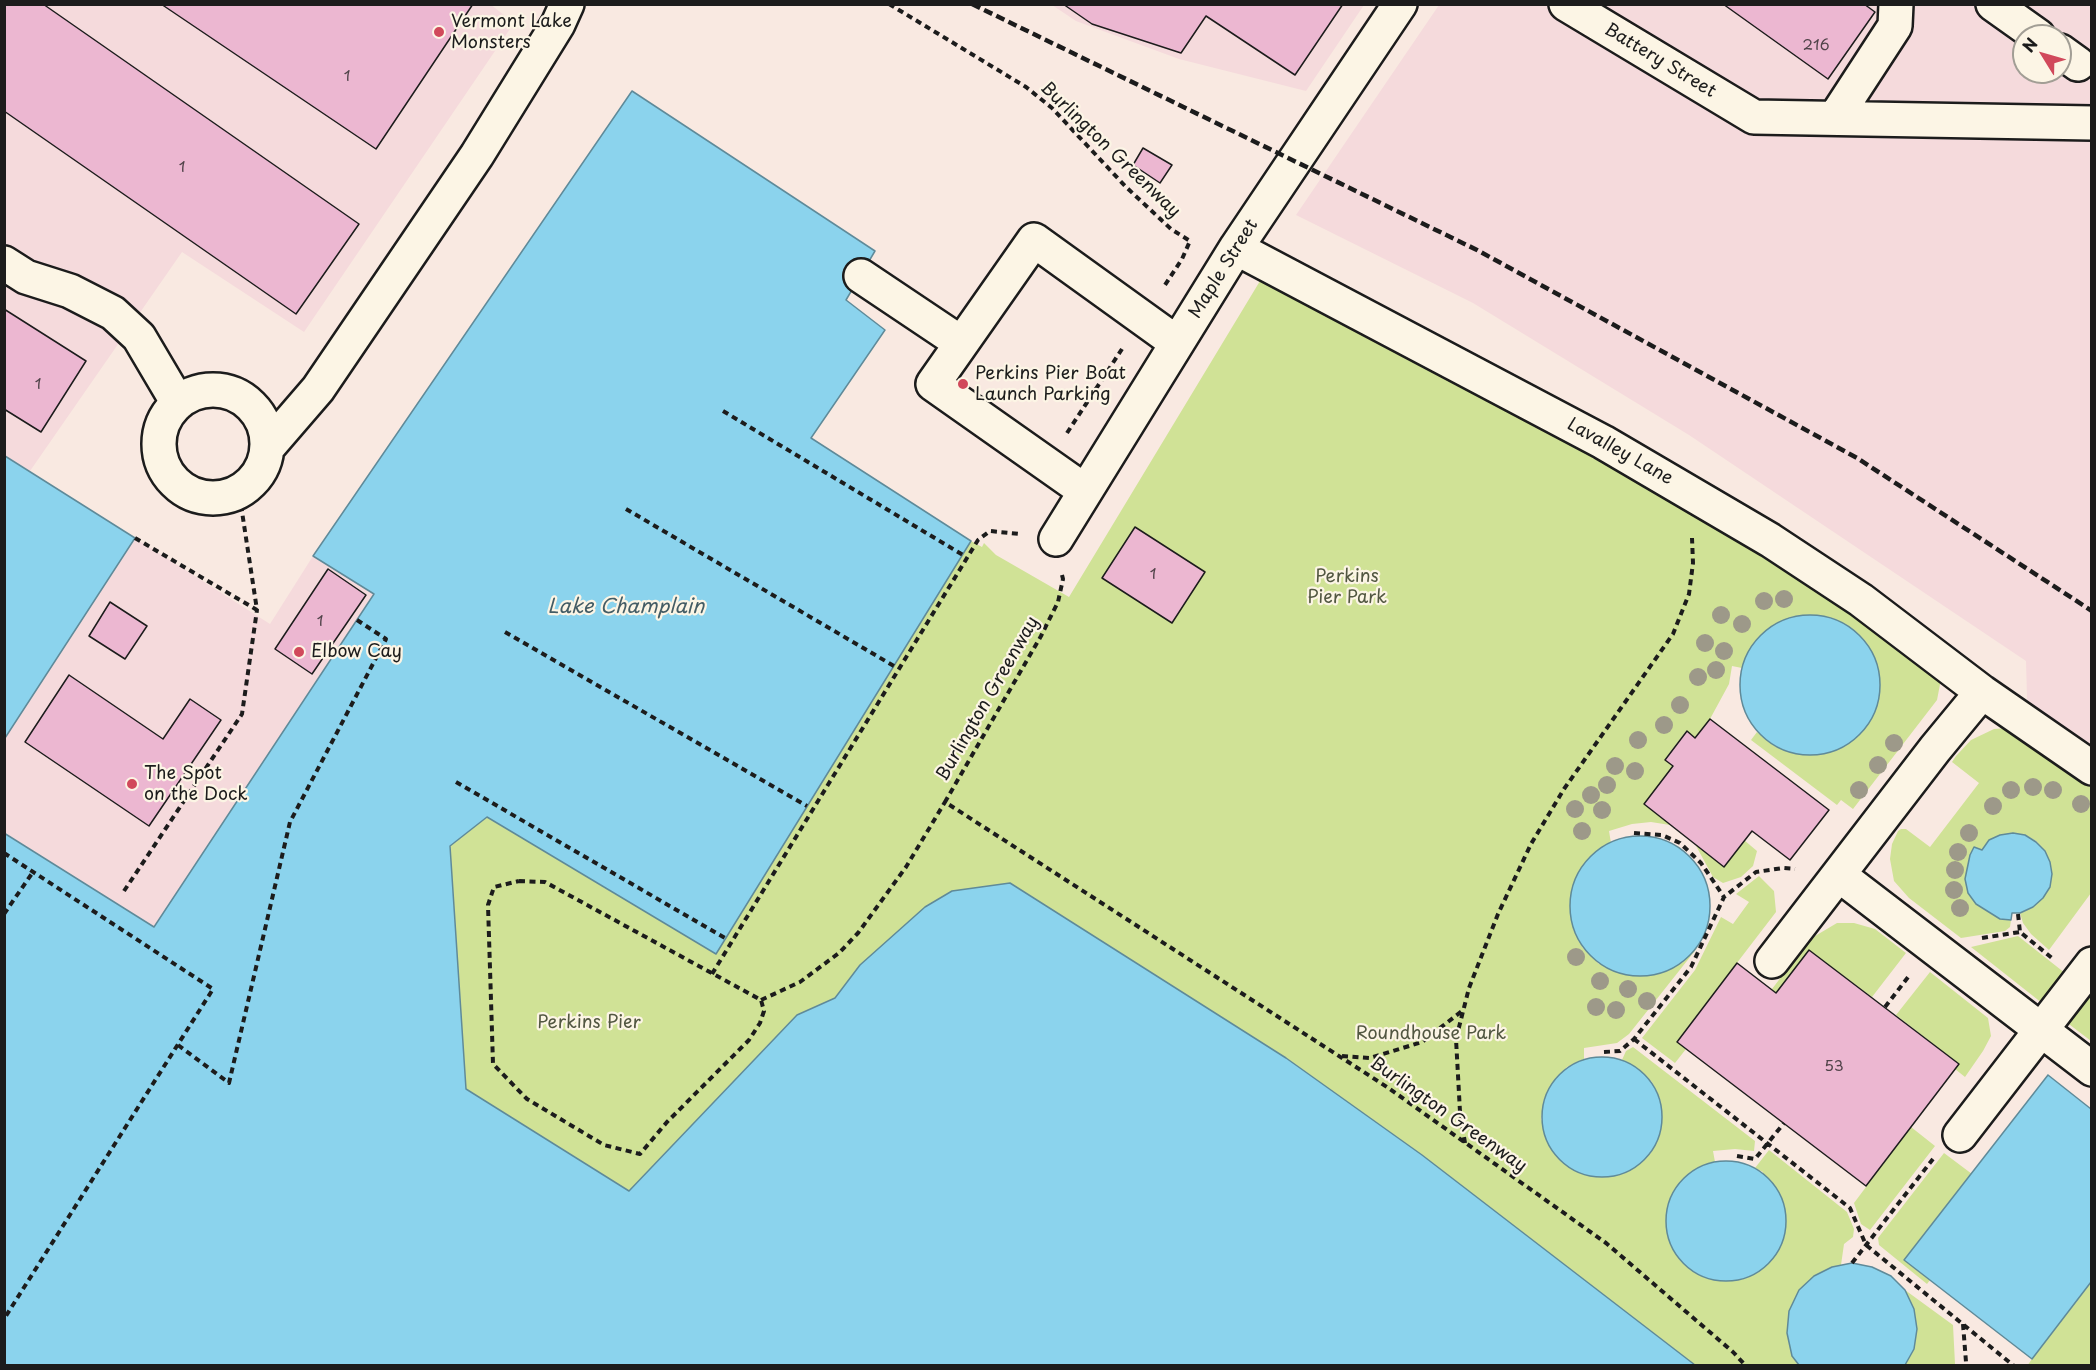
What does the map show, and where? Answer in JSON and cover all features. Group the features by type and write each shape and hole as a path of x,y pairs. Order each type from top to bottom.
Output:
{"street":[{"path":"268,447 318,389 477,155 558,24 567,4"},
{"name":"Maple Street","path":"1056,538 1236,248 1400,4"},
{"name":"Battery Street","path":"1566,4 1754,117 1835,118"},
{"path":"1835,118 1895,27 1896,4"},
{"path":"1993,4 2021,24"},
{"path":"1835,118 2091,123"},
{"path":"1084,491 933,384 1034,240 1177,343"},
{"name":"Lavalley Lane","path":"1236,248 1603,442 1685,488 1861,600 1982,692 2091,768"},
{"path":"4,263 26,277 70,291 113,313 139,337 178,403"},
{"path":"861,276 961,343"},
{"path":"211,390 229,392 245,400 258,412 266,429 268,447 263,465 254,480 239,492 225,497 210,498 195,495 170,478 163,465 159,449 160,434 166,417 178,403 193,394 211,390"},
{"path":"1772,961 1935,749 1982,692"},
{"path":"1839,875 2091,1069"},
{"path":"1960,1135 2091,964"}],"path":[{"name":"Burlington Greenway","path":"889,4 1026,87 1052,108 1126,187 1171,229 1190,242 1182,260 1047,465"},
{"path":"723,411 963,555"},
{"path":"1465,1144 1460,1112 1456,1039 1469,988 1498,914 1531,844 1564,789 1673,634 1689,594 1694,563 1685,488"},
{"path":"626,509 894,666"},
{"path":"712,974 978,540 990,531 1056,538"},
{"name":"Burlington Greenway","path":"1056,538 1063,579 1058,602 945,802 1387,1087 1606,1244 1746,1365"},
{"path":"124,891 242,714 257,610"},
{"path":"178,1046 228,1083 290,822 386,639 357,620"},
{"path":"505,632 807,806"},
{"path":"456,782 725,938"},
{"path":"761,1000 800,982 839,953 858,933 906,867 945,802"},
{"path":"1634,832 1662,835 1680,843 1701,863 1724,897"},
{"path":"4,853 213,989 4,1319"},
{"path":"1604,1052 1620,1051 1634,1040 1691,967 1724,897 1756,872 1783,868 1839,875"},
{"path":"4,914 33,872"},
{"path":"519,881 545,882 761,1000 764,1011 760,1023 749,1040 667,1122 640,1154 604,1145 527,1099 493,1064 487,939 488,905 494,887 519,881"},
{"path":"2019,914 2020,932"},
{"path":"1340,1056 1370,1058 1422,1042 1463,1011"},
{"path":"1634,1040 1850,1208 1866,1245 2014,1365"},
{"path":"1737,1156 1755,1159 1784,1123"},
{"path":"1852,1263 1940,1150 1960,1135"},
{"path":"1963,1324 1966,1362"}],"shaded area":[{"path":"490,4 514,23 304,332 182,252 30,471 5,456 5,5"},
{"path":"1052,5 1364,5 1306,91 1179,59 1076,21"},
{"path":"1439,5 2091,5 2091,778 2028,734 2026,661 1689,435 1473,303 1296,215"},
{"path":"135,538 270,624 313,556 374,593 154,928 5,833 4,738"}],"green space":[{"name":"Perkins Pier Park","path":"1260,281 1697,505 1788,574 1800,563 1942,674 1937,700 1853,809 1841,800 1837,805 1751,740 1757,732 1776,747 1835,619 1813,615 1791,617 1755,641 1742,668 1732,666 1729,684 1710,719 1695,738 1686,731 1665,759 1673,766 1644,804 1670,825 1651,822 1632,824 1609,831 1611,843 1600,848 1573,929 1583,948 1599,964 1682,963 1698,947 1629,1034 1617,1043 1584,1048 1584,1059 1567,1067 1554,1081 1544,1099 1541,1120 1650,1154 1659,1137 1662,1118 1660,1099 1652,1082 1639,1069 1622,1060 1626,1051 1633,1047 1755,1141 1754,1151 1735,1149 1713,1151 1715,1162 1709,1163 1682,1262 1699,1275 1719,1281 1740,1280 1759,1272 1763,1172 1755,1168 1769,1150 1847,1212 1854,1229 1853,1237 1844,1244 1841,1265 1832,1267 1792,1356 1799,1365 1695,1365 1422,1155 1286,1058 1010,883 860,965 835,998 797,1015 629,1191 466,1089 450,846 487,817 716,954 971,541 982,547 984,543 996,555 1069,597"},
{"path":"2008,728 2091,778 2091,893 2049,950 2031,934 2023,923 2020,913 2034,907 2045,851 2036,841 2025,835 1982,850 1974,847 2000,919 2011,920 2010,927 2005,931 1961,938 1909,898 1894,881 1890,859 1892,844 1898,831 1906,829 1930,847 1979,783 1952,762 1971,740 1994,729"},
{"path":"1744,840 1757,851 1753,866 1741,877 1723,883 1713,877 1695,844 1724,867"},
{"path":"1759,876 1774,891 1776,912 1677,1041 1686,1049 1675,1063 1642,1038 1695,970 1721,917 1733,924 1749,902 1736,894"},
{"path":"1837,923 1854,923 1875,929 1906,953 1872,997 1809,950 1776,993 1772,989 1810,939"},
{"path":"2018,936 2070,977 2047,1007 1971,947"},
{"path":"1930,972 1988,1018 1991,1036 1965,1077 1955,1069 1959,1064 1896,1015"},
{"path":"2085,989 2091,994 2091,1041 2061,1018"},
{"path":"1911,1127 1935,1146 1870,1230 1861,1224 1854,1203"},
{"path":"1944,1153 1972,1174 1905,1260 1930,1280 1927,1284 1879,1245 1878,1238"},
{"path":"2091,1282 2091,1365 2027,1366 2032,1359"},
{"path":"1905,1290 1953,1325 1955,1364 1905,1365 1914,1349 1914,1309"}],"water":[{"name":"Lake Champlain","path":"632,91 875,251 846,300 885,330 811,438 971,541 716,954 487,817 450,846 466,1089 629,1191 797,1015 835,998 860,965 925,907 952,891 1010,883 1286,1058 1422,1155 1695,1365 5,1365 4,833 154,927 374,594 313,556"},
{"path":"5,456 135,538 5,738"},
{"path":"1810,615 1837,621 1849,627 1859,636 1868,646 1874,658 1880,685 1874,712 1868,724 1859,734 1849,743 1837,749 1810,755 1783,749 1771,743 1761,734 1752,724 1746,712 1740,685 1746,658 1752,646 1761,636 1771,627 1783,621"},
{"path":"2013,833 2025,835 2045,851 2052,874 2050,887 2043,898 2033,907 2020,913 2012,913 2011,920 2000,919 1976,904 1968,893 1965,879 1974,847 1982,850 1989,840"},
{"path":"1640,836 1667,841 1689,857 1705,879 1710,906 1705,933 1689,955 1667,971 1640,976 1613,971 1591,955 1575,933 1570,906 1575,879 1591,857 1613,841"},
{"path":"1602,1057 1625,1061 1644,1075 1658,1094 1662,1117 1658,1140 1644,1159 1625,1173 1602,1177 1579,1173 1560,1159 1546,1140 1542,1117 1546,1094 1560,1075 1579,1061"},
{"path":"2048,1075 2091,1109 2091,1282 2032,1359 1904,1260"},
{"path":"1726,1161 1749,1165 1769,1178 1782,1198 1786,1221 1782,1244 1769,1264 1749,1277 1726,1281 1703,1277 1683,1264 1670,1244 1666,1221 1670,1198 1683,1178 1703,1165"},
{"path":"1852,1263 1872,1267 1891,1276 1905,1290 1914,1309 1917,1329 1914,1349 1905,1365 1799,1365 1792,1356 1787,1333 1789,1311 1799,1290 1814,1276 1832,1267"}],"building":[{"path":"4,4 43,4 359,224 296,314 4,111"},
{"path":"161,4 473,4 376,149"},
{"path":"1063,4 1343,4 1295,75 1206,16 1181,53 1092,24"},
{"path":"1723,4 1864,4 1875,12 1828,79"},
{"path":"1143,148 1172,165 1160,183 1133,165"},
{"path":"4,309 86,361 41,432 4,409"},
{"path":"1135,527 1205,572 1172,623 1102,578"},
{"path":"328,569 366,595 312,674 275,649"},
{"path":"110,602 147,626 125,659 89,636"},
{"name":"The Spot on the Dock","path":"69,675 163,739 190,699 221,720 149,826 25,742"},
{"path":"1710,719 1829,810 1790,860 1752,831 1724,867 1644,804 1673,766 1665,760 1687,731 1695,738"},
{"path":"1809,950 1959,1064 1866,1186 1677,1042 1737,963 1776,993"}],"railway":[{"path":"972,4 1477,250 1857,458 2092,611"}],"place":[{"name":"Vermont Lake Monsters","path":"439,32"},
{"name":"Perkins Pier Boat Launch Parking","path":"963,384"},
{"name":"Elbow Cay","path":"299,652"},
{"name":"The Spot on the Dock","path":"132,784"}],"park label":[{"name":"Perkins Pier","path":"589,1023"},
{"name":"Roundhouse Park","path":"1431,1034"}]}
